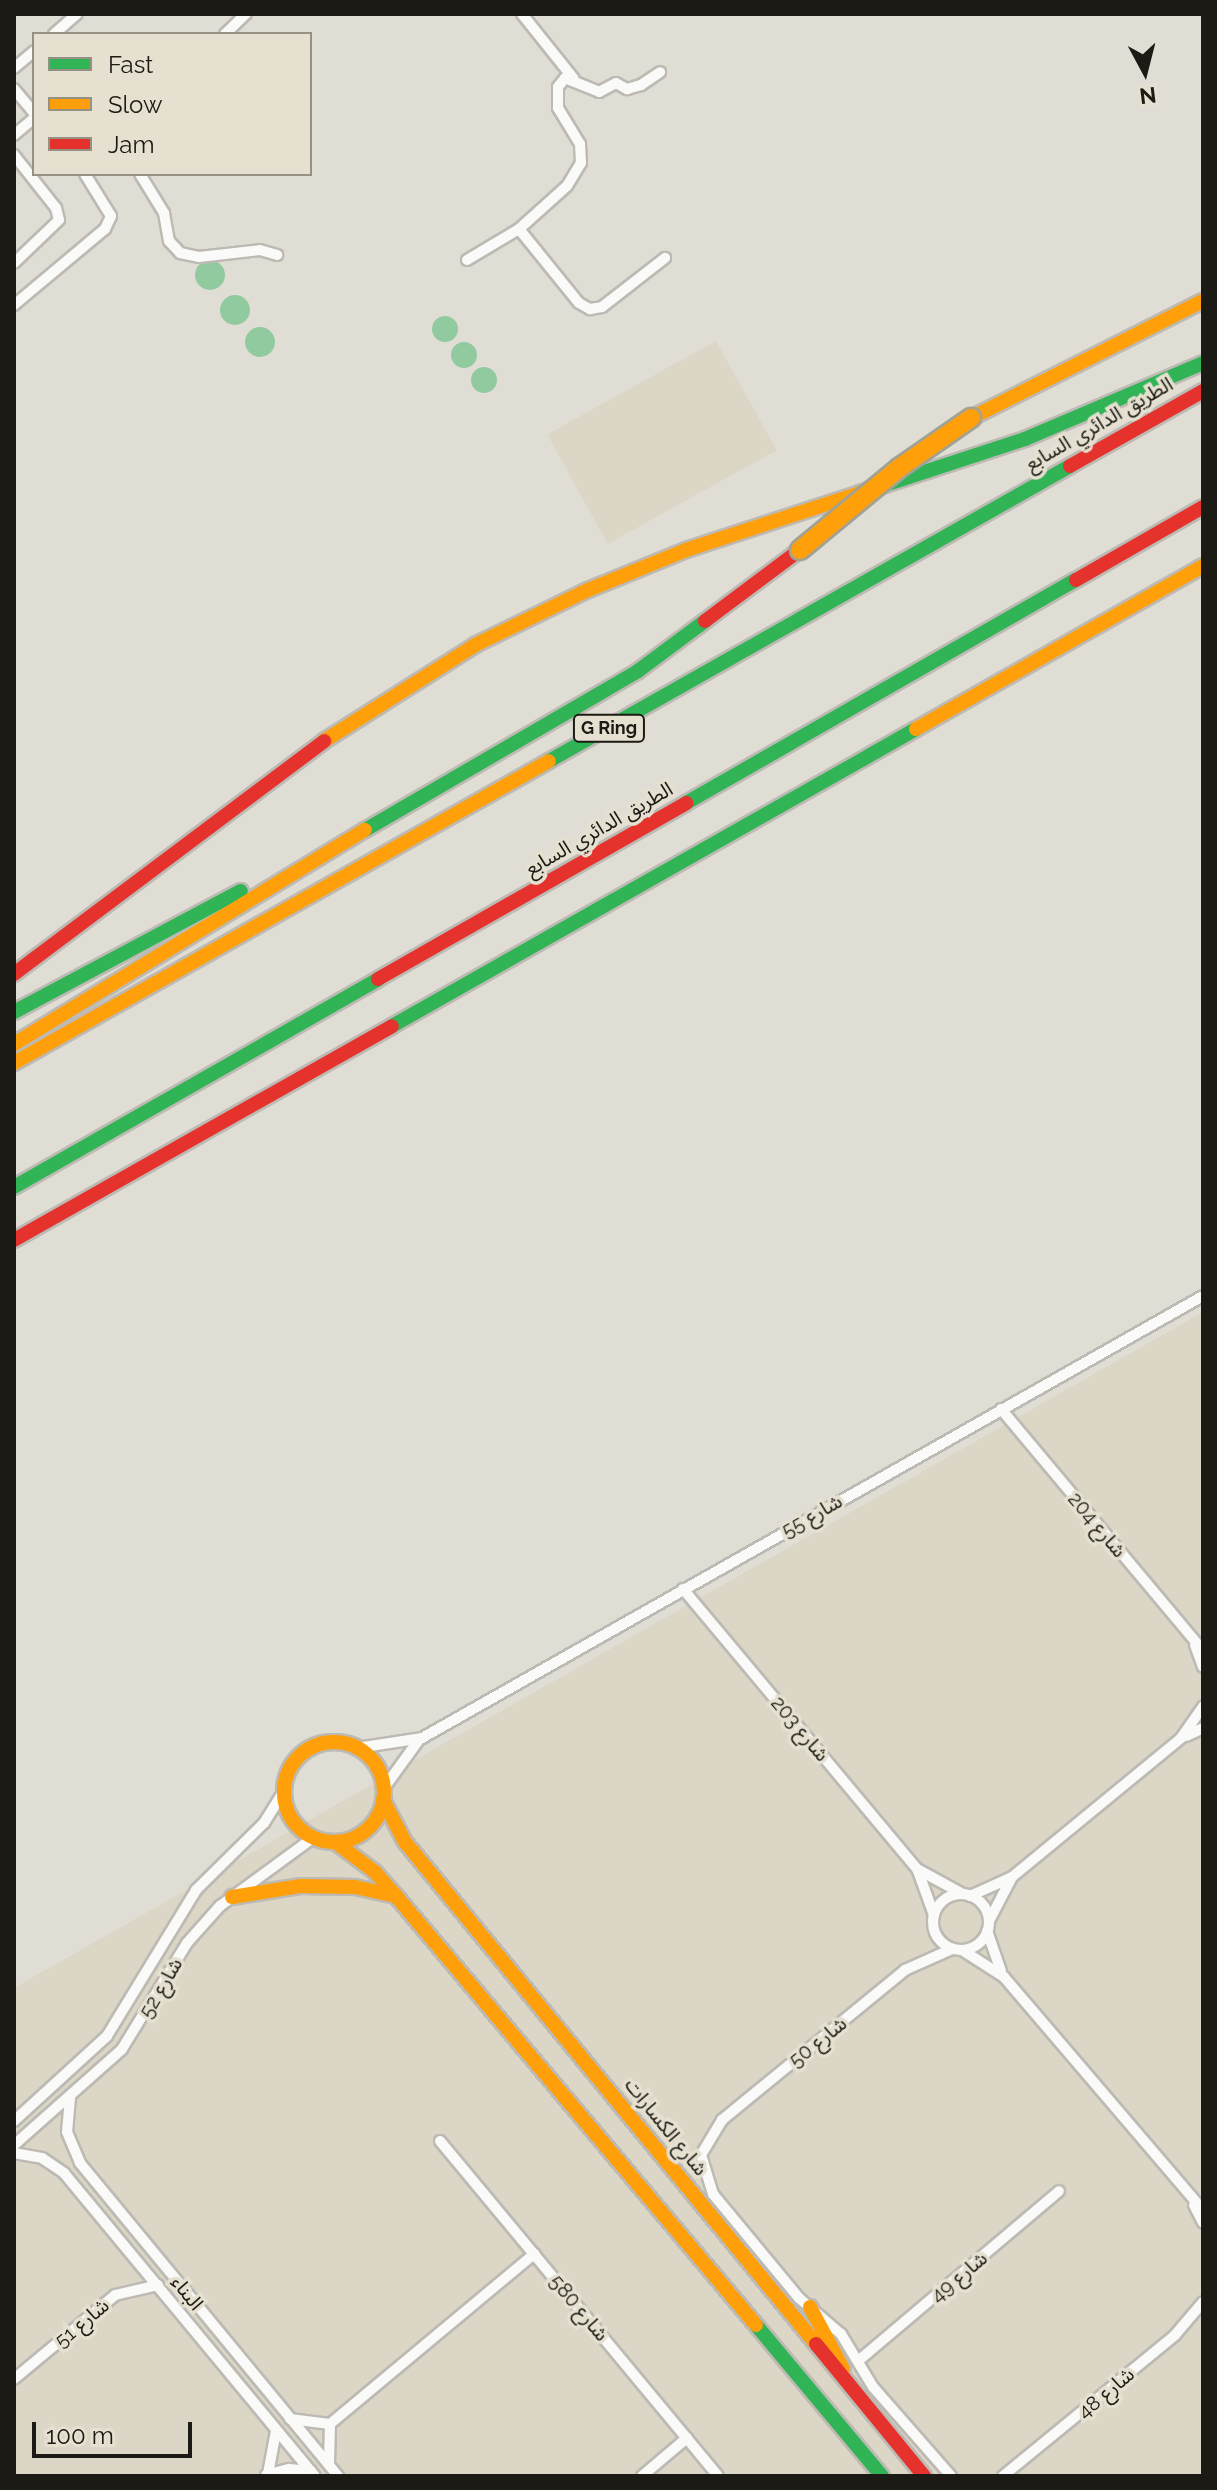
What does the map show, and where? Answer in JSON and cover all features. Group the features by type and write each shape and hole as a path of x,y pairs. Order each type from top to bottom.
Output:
{"main road":[{"path":"14,1044 341,843 638,671 800,550 899,468 971,418 1198,303"},
{"path":"14,974 347,723 475,645 588,590 686,550 1025,439 1203,363"},
{"name":"الطريق الدائري السابع","path":"14,1063 1203,391"},
{"name":"الطريق الدائري السابع","path":"14,1187 1203,507"},
{"path":"14,1240 1203,566"},
{"path":"14,1012 154,933 341,843"},
{"path":"357,1748 338,1742 308,1749 288,1771 284,1791 288,1814 313,1838 335,1842 375,1872 882,2476"},
{"name":"شارع الكسارات","path":"357,1748 370,1758 405,1842 924,2476"},
{"path":"335,1842 372,1825 384,1794"},
{"path":"232,1897 301,1886 355,1887 396,1896"},
{"path":"810,2307 852,2387"}],"street":[{"path":"56,32 77,14"},
{"path":"227,32 246,14"},
{"path":"522,14 584,90 599,92 616,83 627,89 641,85 660,72"},
{"path":"14,68 32,53"},
{"path":"467,260 519,229 567,186 581,163 580,144 558,108 558,87 565,78 573,78"},
{"path":"14,89 32,113"},
{"path":"14,135 32,118"},
{"path":"14,155 56,208 59,220 14,263"},
{"path":"14,305 105,229 111,216 86,176"},
{"path":"141,176 164,213 169,241 180,253 199,257 260,250 277,255"},
{"path":"519,229 579,303 590,309 602,307 665,258"},
{"name":"شارع 55","path":"357,1748 422,1738 1203,1296"},
{"name":"شارع 204","path":"1001,1409 1203,1651"},
{"name":"شارع 203","path":"683,1589 917,1869 934,1915"},
{"name":"شارع 204","path":"1192,1640 1203,1667"},
{"path":"1181,1738 1203,1706"},
{"path":"1203,1728 1181,1738 1012,1877 942,1902 934,1915 936,1935 1004,1977 1203,2210"},
{"name":"شارع 55","path":"384,1794 422,1738"},
{"name":"شارع 52","path":"14,2121 107,2036 196,1890 264,1823 284,1791"},
{"name":"شارع 52","path":"14,2145 122,2049 187,1943 232,1897 313,1838"},
{"name":"شارع 203","path":"917,1869 966,1895"},
{"path":"957,1949 978,1944 1012,1877"},
{"path":"966,1895 984,1906 1004,1977"},
{"name":"شارع 50","path":"701,2155 722,2120 905,1970 957,1949"},
{"name":"البناء","path":"70,2098 67,2132 80,2163 338,2476"},
{"name":"شارع 580","path":"440,2141 718,2476"},
{"name":"البناء","path":"14,2153 42,2158 64,2173 313,2474"},
{"name":"شارع الكسارات","path":"701,2155 713,2194 810,2307 834,2326 873,2387 951,2476"},
{"name":"شارع 49","path":"858,2361 1059,2191"},
{"path":"1189,2196 1203,2223"},
{"path":"290,2419 330,2424 534,2254"},
{"name":"شارع 51","path":"14,2379 115,2295 158,2285"},
{"name":"شارع 48","path":"1003,2476 1175,2335 1203,2302"},
{"path":"329,2466 330,2424"},
{"path":"276,2429 276,2452 266,2475 313,2474"},
{"path":"642,2476 687,2438"}],"shaded area":[{"path":"210,260 220,265 225,275 220,285 210,290 200,285 195,275 200,265"},
{"path":"235,295 245,300 250,310 245,320 235,325 225,320 220,310 225,300"},
{"path":"445,316 454,320 458,329 454,338 445,342 436,338 432,329 436,320"},
{"path":"260,327 270,332 275,342 270,352 260,357 250,352 245,342 250,332"},
{"path":"716,341 777,450 608,544 547,435"},
{"path":"464,342 473,346 477,355 473,364 464,368 455,364 451,355 455,346"},
{"path":"484,367 493,371 497,380 493,389 484,393 475,389 471,380 475,371"},
{"path":"1203,1312 1203,2476 14,2476 14,1988"}],"traffic: fast":[{"path":"860,493 1025,439 1203,363"},
{"path":"549,761 1070,466"},
{"path":"686,803 1076,580"},
{"path":"365,830 638,671 705,621"},
{"path":"392,1026 916,729"},
{"path":"14,1012 241,891"},
{"path":"14,1187 378,979"},
{"path":"756,2325 882,2476"}],"traffic: slow":[{"path":"971,418 1203,301"},
{"path":"800,550 899,468 971,418"},
{"path":"324,741 475,645 588,590 686,550 860,493"},
{"path":"916,729 1203,566"},
{"path":"14,1063 549,761"},
{"path":"14,1044 365,830"},
{"path":"334,1742 353,1746 369,1757 380,1773 384,1792 380,1811 369,1827 353,1838 334,1842 315,1838 299,1827 288,1811 284,1792 288,1773 299,1757 315,1746 334,1742"},
{"path":"383,1800 405,1842 816,2344"},
{"path":"335,1842 375,1872 396,1896 756,2325"},
{"path":"232,1897 301,1886 355,1887 396,1896"},
{"path":"810,2307 843,2369"}],"traffic: jam":[{"path":"1070,466 1203,391"},
{"path":"1076,580 1203,507"},
{"path":"705,621 800,550"},
{"path":"14,974 324,741"},
{"path":"378,979 686,803"},
{"path":"14,1240 392,1026"},
{"path":"816,2344 924,2476"}]}
